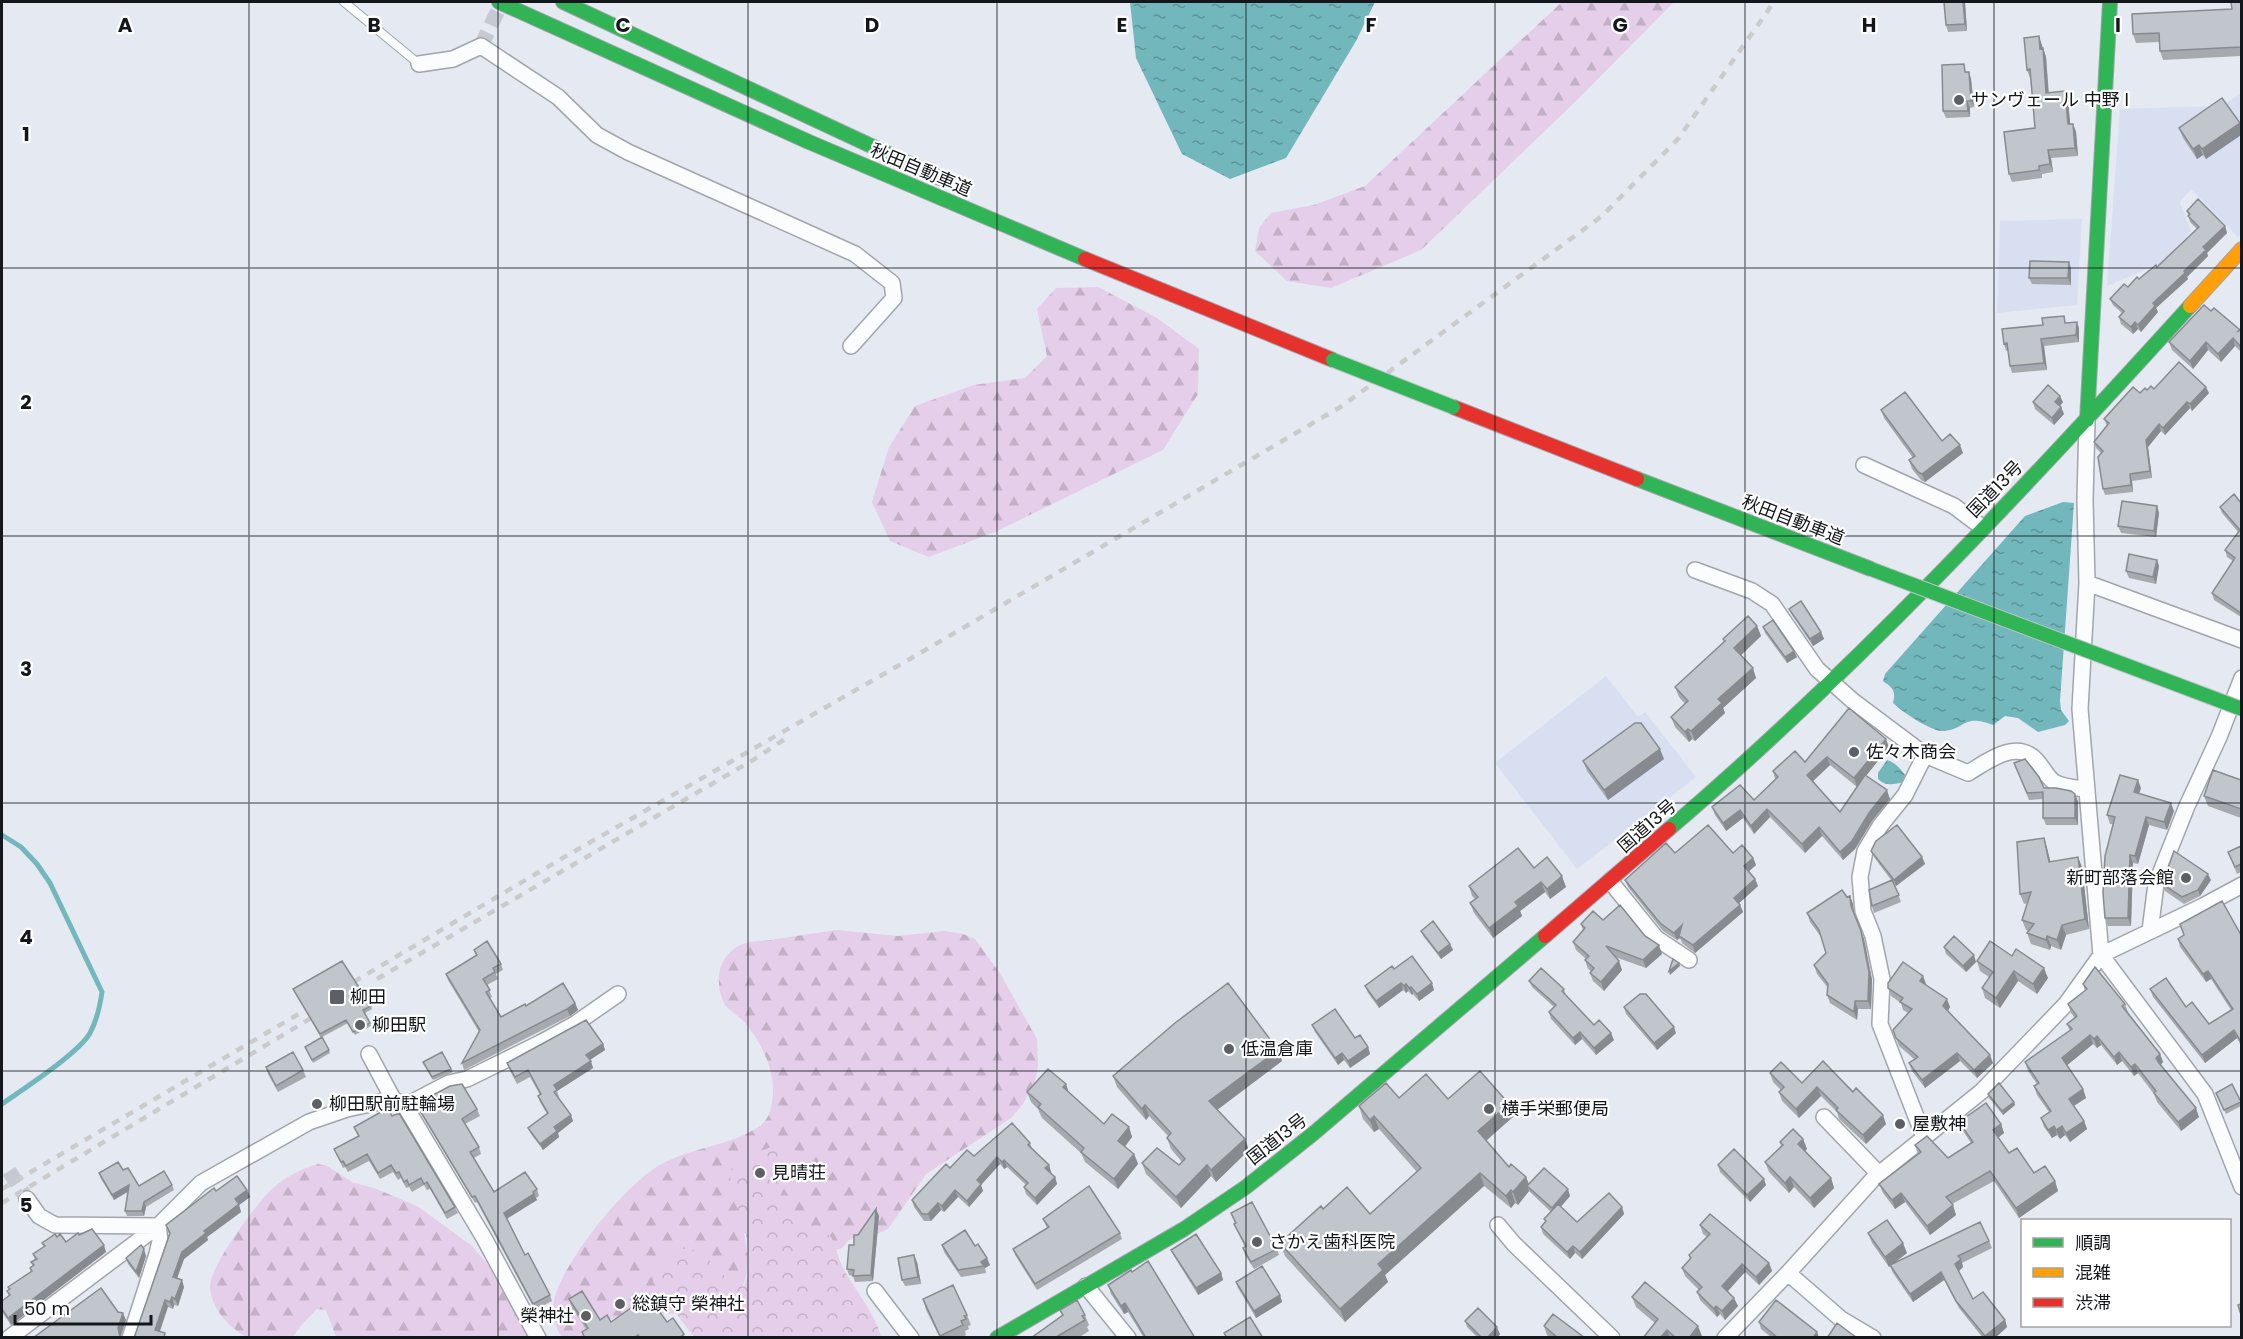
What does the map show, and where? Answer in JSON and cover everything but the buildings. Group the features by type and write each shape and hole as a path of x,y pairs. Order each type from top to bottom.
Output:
{"main road":[{"name":"秋田自動車道","path":"499,2 697,93 1041,241 1333,360 1871,569 2241,709"},
{"name":"秋田自動車道","path":"563,2 955,185"},
{"path":"2087,420 2095,308 2110,2"},
{"name":"秋田自動車道","path":"1019,216 1333,360"},
{"name":"国道13号","path":"997,1338 1184,1229 1254,1180 1314,1133 1742,767 1983,528 2087,420 2241,249"}],"street":[{"path":"419,64 453,59 481,46 558,97 597,135 613,144 855,254 892,283 894,298 851,346"},
{"path":"2087,420 2085,500 2087,583 2080,709 2101,955 2205,1094 2241,1187"},
{"path":"1864,465 1954,506 1983,528"},
{"path":"1695,570 1752,591 1772,603 1817,669 1894,733 1925,755 1968,773 2010,751 2028,753 2054,782 2086,789"},
{"path":"2087,583 2241,640"},
{"path":"2150,932 2156,884 2187,806 2219,737 2241,678"},
{"path":"1924,1137 1880,1024 1882,980 1873,936 1863,911 1860,877 1865,851 1880,826 1905,795 1925,755"},
{"path":"1610,881 1656,938 1689,960"},
{"path":"1725,1338 1879,1174 1982,1091 2066,1004 2101,955 2241,885"},
{"path":"9,1338 158,1226 201,1183 309,1122 347,1109 399,1102 449,1083 467,1079 575,1024 618,994"},
{"path":"369,1054 484,1238 538,1338"},
{"path":"1824,1117 1879,1174"},
{"path":"27,1199 39,1216 55,1225 158,1226"},
{"path":"1498,1225 1514,1244 1612,1338"},
{"path":"130,1338 157,1254 160,1241 158,1226"},
{"path":"1788,1273 1841,1319 1873,1338"},
{"path":"1086,1286 1128,1338"},
{"path":"875,1291 911,1338"}],"lane":[{"path":"344,2 419,64"}],"shaded area":[{"path":"2241,93 2241,233 2238,237 2191,189 2180,202 2191,231 2166,261 2107,286 2120,109 2223,106"},
{"path":"2082,219 2077,305 1997,313 2000,221"},
{"path":"1606,676 1638,717 1645,712 1696,777 1577,869 1495,763"}],"green space":[{"path":"1562,2 1674,2 1575,102 1421,250 1331,288 1287,281 1255,251 1259,228 1271,213 1314,205 1365,186"},
{"path":"1098,287 1157,318 1199,349 1198,394 1163,450 997,531 929,557 890,541 872,502 889,447 915,406 974,385 1025,378 1047,356 1037,309 1056,288"},
{"path":"837,930 898,936 944,931 963,934 975,939 1001,975 1037,1039 1038,1066 1035,1081 1023,1104 1011,1118 926,1174 888,1229 868,1238 858,1237 849,1240 842,1248 828,1252 744,1233 747,1270 740,1292 682,1314 634,1313 608,1320 583,1338 562,1337 556,1327 554,1315 557,1290 585,1241 611,1209 652,1170 677,1157 745,1135 761,1125 770,1113 773,1084 769,1065 751,1030 727,1007 720,993 719,976 728,954 746,943"},
{"path":"771,1147 780,1148 786,1156 790,1171 776,1206 783,1214 797,1223 819,1229 831,1237 844,1269 873,1316 881,1336 694,1337 653,1282 656,1269 663,1260 680,1249 689,1249 706,1258 736,1287 744,1286 749,1264 748,1246 731,1185 731,1170 741,1160"},
{"path":"318,1164 327,1166 352,1182 374,1188 417,1206 472,1246 493,1271 529,1337 336,1337 326,1310 317,1309 293,1337 251,1338 234,1328 217,1310 211,1295 212,1278 224,1253 267,1194 291,1175"}],"water":[{"path":"1130,2 1375,2 1356,41 1286,158 1230,179 1182,154 1136,58"},
{"path":"2063,502 2074,503 2060,701 2061,710 2069,721 2065,725 2038,732 2018,718 2005,716 1993,725 1970,721 1943,731 1924,725 1897,707 1893,703 1893,690 1883,681 1885,674 2025,516"},
{"path":"1887,760 1903,773 1907,778 1905,782 1887,784 1878,779 1878,773"}],"waterway":[{"path":"2,835 21,847 50,883 102,992 95,1023 84,1041 50,1070 2,1104"}],"tunnel":[{"path":"481,46 502,2"},
{"path":"9,1171 27,1199"}],"railway":[{"path":"340,990 561,859 910,659 1342,406 1602,216 1678,139 1774,2"},
{"path":"377,979 753,760 788,737"},
{"path":"2,1189 319,1002"},
{"path":"2,1203 323,1011"}],"traffic: fast":[{"path":"499,2 809,142 1085,259"},
{"path":"563,2 940,178"},
{"path":"2087,420 2110,2"},
{"path":"1669,829 1806,705 1938,576 2190,306"},
{"path":"1333,360 1453,407"},
{"path":"1637,479 1871,569"},
{"path":"1871,569 2242,709"},
{"path":"997,1338 1184,1229 1246,1187 1314,1133 1545,936"}],"traffic: slow":[{"path":"2190,306 2242,249"}],"traffic: jam":[{"path":"1085,259 1333,360"},
{"path":"1453,407 1637,479"},
{"path":"1545,936 1669,829"}],"place":[{"name":"サンヴェール 中野 I","path":"1959,100"},
{"name":"佐々木商会","path":"1854,752"},
{"name":"新町部落会館","path":"2186,878"},
{"name":"柳田","path":"337,997"},
{"name":"柳田駅","path":"360,1025"},
{"name":"低温倉庫","path":"1229,1049"},
{"name":"柳田駅前駐輪場","path":"317,1104"},
{"name":"横手栄郵便局","path":"1489,1109"},
{"name":"屋敷神","path":"1900,1124"},
{"name":"見晴荘","path":"760,1173"},
{"name":"さかえ歯科医院","path":"1257,1242"},
{"name":"総鎮守 榮神社","path":"620,1304"},
{"name":"榮神社","path":"586,1316"}]}
